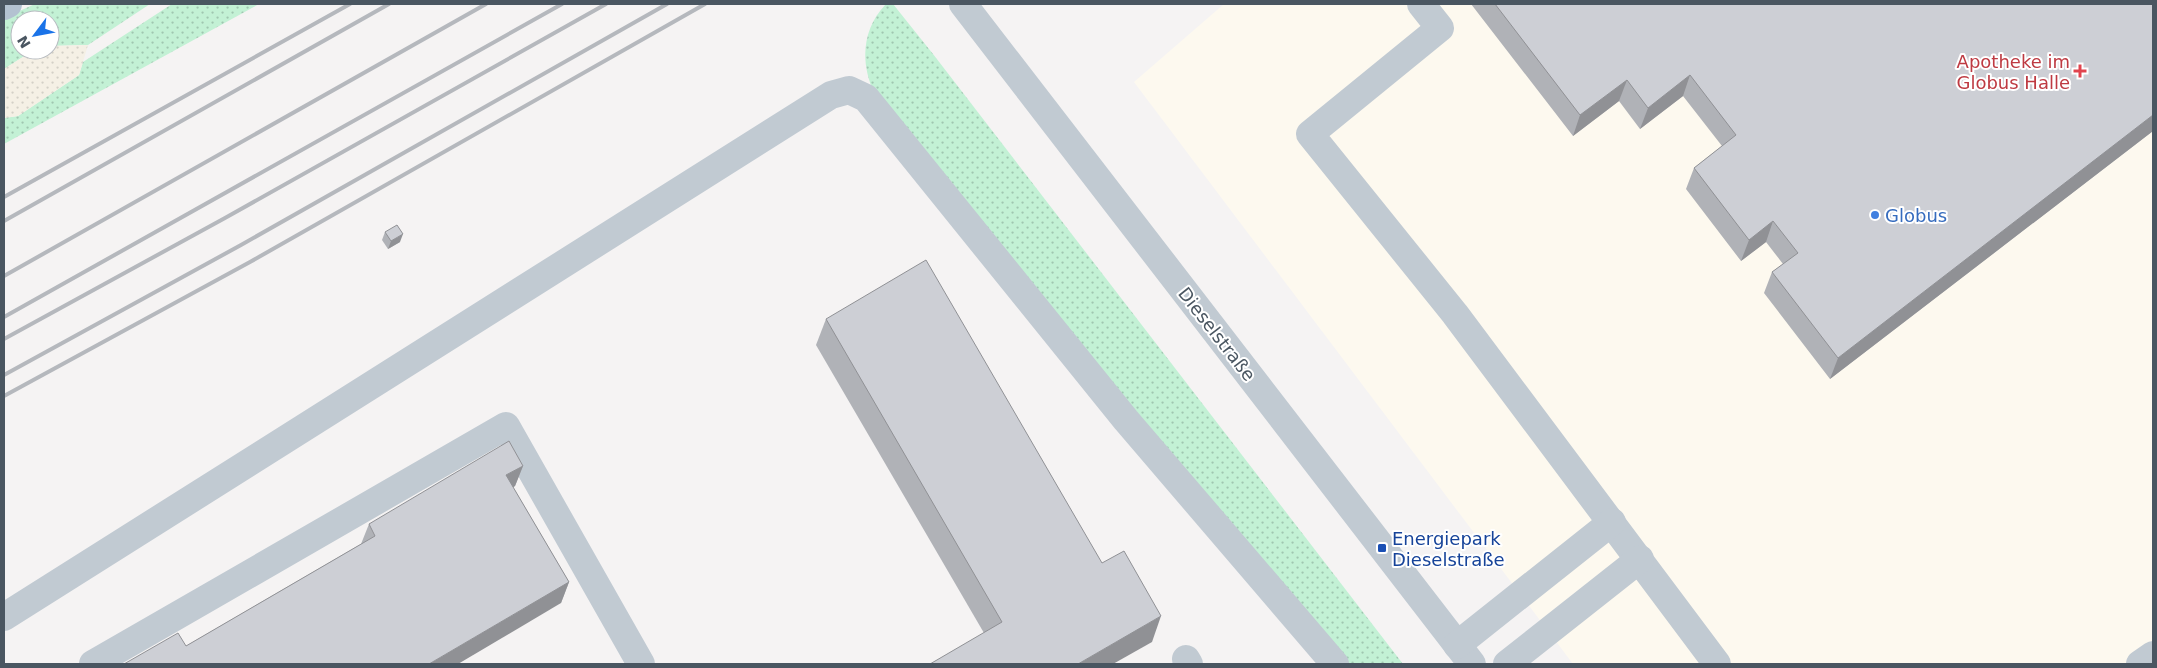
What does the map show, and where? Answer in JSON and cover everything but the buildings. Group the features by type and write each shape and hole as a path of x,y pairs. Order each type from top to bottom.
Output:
{"main road":[{"path":"4,6 8,4"}],"street":[{"path":"1421,4 1440,28 1310,134 1455,314 1717,664"},
{"name":"Dieselstraße","path":"970,13 1468,659"},
{"path":"4,617 831,95 849,90 866,98 1126,420 1335,664"},
{"path":"94,664 506,426 641,664"},
{"path":"1468,659 1612,522"},
{"path":"1508,664 1640,559"},
{"path":"2140,664 2153,655"}],"shaded area":[{"path":"1224,4 2153,4 2153,664 1573,664 1134,82"}],"green space":[{"path":"35,4 150,4 88,45 60,46 60,10 22,10"},
{"path":"172,4 259,4 4,144 4,118 18,116 79,75 83,62"},
{"path":"886,4 893,4 933,54 1403,664 1343,664 874,93 867,70 866,46 872,24"},
{"path":"10,15 10,60 18,60 4,69 4,18"}],"sand":[{"path":"88,45 79,75 18,116 4,118 4,69 18,60 60,60 60,46"}],"railway":[{"path":"4,197 350,4"},
{"path":"4,221 389,4"},
{"path":"4,276 486,4"},
{"path":"4,317 562,4"},
{"path":"4,339 225,218 606,4"},
{"path":"4,375 241,245 667,4"},
{"path":"4,396 250,262 705,4"}],"place":[{"name":"Apotheke im Globus Halle","path":"2080,71"},
{"name":"Globus","path":"1875,215"},
{"name":"Energiepark Dieselstraße","path":"1382,548"}]}
